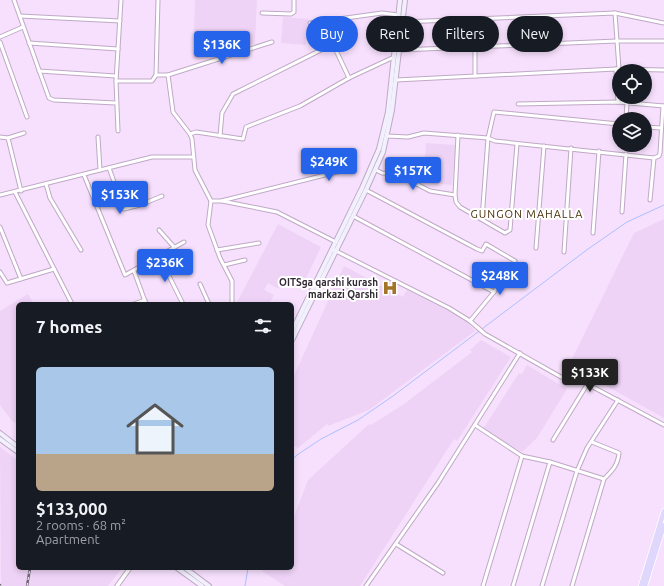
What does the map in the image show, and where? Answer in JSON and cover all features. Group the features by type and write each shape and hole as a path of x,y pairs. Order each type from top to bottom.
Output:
{"highway":[{"path":"641,586 664,511"},
{"path":"645,586 664,525"}],"main road":[{"path":"399,15 400,0"},
{"path":"404,16 405,0"},
{"path":"294,336 379,149 388,112 395,52"},
{"path":"337,243 353,216 376,170 387,136 400,52"},
{"path":"294,327 334,250"},
{"path":"0,433 16,445"},
{"path":"0,439 16,451"},
{"path":"180,570 202,586"},
{"path":"188,570 209,586"}],"street":[{"path":"14,0 49,98 54,100 116,103"},
{"path":"118,132 116,76 121,0"},
{"path":"116,82 147,82 152,81 156,75 158,0"},
{"path":"262,12 291,14 294,12 294,0"},
{"path":"356,16 382,13 399,15"},
{"path":"424,21 615,13 664,23"},
{"path":"615,13 618,64"},
{"path":"20,16 120,21"},
{"path":"0,37 23,27"},
{"path":"499,45 664,41"},
{"path":"0,42 27,117"},
{"path":"156,75 168,75 272,42"},
{"path":"29,43 118,49"},
{"path":"220,136 222,113 233,94 316,52"},
{"path":"336,52 349,78"},
{"path":"475,52 475,76"},
{"path":"190,134 196,132 243,139 246,127 300,106 349,78 394,57"},
{"path":"396,80 612,69"},
{"path":"652,70 664,70"},
{"path":"39,71 116,76"},
{"path":"168,75 173,112 190,134 192,139 192,157 195,170 211,201 208,225 217,250 232,281 232,302"},
{"path":"518,104 612,102"},
{"path":"387,136 408,137 424,133 458,135 488,138 495,141 517,144 571,148 654,158 659,156 660,153 664,106 639,104"},
{"path":"482,219 488,138 494,112 612,123"},
{"path":"652,127 661,128"},
{"path":"0,136 8,138 24,133"},
{"path":"458,135 455,195 456,202 460,207 505,233 510,230 517,144"},
{"path":"98,137 100,170"},
{"path":"8,138 21,191"},
{"path":"536,248 544,146"},
{"path":"564,252 571,148"},
{"path":"593,233 599,151"},
{"path":"622,212 626,154"},
{"path":"0,195 21,191 152,157 192,157"},
{"path":"650,200 654,158"},
{"path":"109,168 124,209 140,205 162,196"},
{"path":"221,201 353,168"},
{"path":"376,170 382,173 397,174 430,191 455,195"},
{"path":"84,175 125,275 184,242"},
{"path":"46,184 50,198 81,250"},
{"path":"366,190 477,249 482,251 486,244 515,261 494,292 470,320"},
{"path":"14,192 71,302"},
{"path":"211,201 221,201 277,212 337,243"},
{"path":"353,216 494,292"},
{"path":"0,227 20,279"},
{"path":"159,230 174,247"},
{"path":"217,250 259,243"},
{"path":"334,250 449,308 470,320 475,327 485,334 561,377 576,378 588,383 664,426"},
{"path":"159,256 182,302"},
{"path":"224,265 245,260"},
{"path":"0,272 7,283 54,268"},
{"path":"134,270 145,300 140,302"},
{"path":"200,284 208,302"},
{"path":"366,586 396,544 475,425 520,353"},
{"path":"553,440 588,383"},
{"path":"542,586 577,471 586,448 592,442 618,400"},
{"path":"475,425 522,456 550,462 604,479"},
{"path":"572,586 604,479 615,469 619,453 592,442"},
{"path":"483,586 522,456"},
{"path":"513,586 550,462"},
{"path":"396,544 443,573"},
{"path":"117,586 129,570"}],"shaded area":[{"path":"195,0 257,0 255,44 193,59"},
{"path":"283,17 306,19 306,45 281,43"},
{"path":"426,143 456,145 452,185 417,182 419,161 425,161"},
{"path":"664,219 664,418 569,365 634,233"},
{"path":"278,224 321,247 301,289 292,285 277,288 268,283 264,290 274,295 270,302 237,302"},
{"path":"344,266 403,297 407,290 465,319 475,331 369,410 328,426 327,424 298,448 295,446 294,447 294,376"},
{"path":"28,294 33,302 16,302 16,424 12,421 0,405 0,311"},
{"path":"481,340 511,357 457,441 454,439 360,586 285,586 262,571 294,570 294,517 308,480 369,424 371,425 404,404 472,352 470,350"},
{"path":"527,365 567,389 537,438 522,452 483,429 519,373 522,374"},
{"path":"0,447 16,459 16,570 120,570 108,586 1,586"}],"waterway":[{"path":"294,458 321,439 358,420 393,396 588,249 627,222 664,205"},
{"path":"245,586 248,570"}],"railway":[{"path":"27,586 30,570"}],"place":[{"name":"OITSga qarshi kurash markazi Qarshi","path":"390,288"}],"district":[{"name":"GUNGON MAHALLA","path":"527,214"}]}
